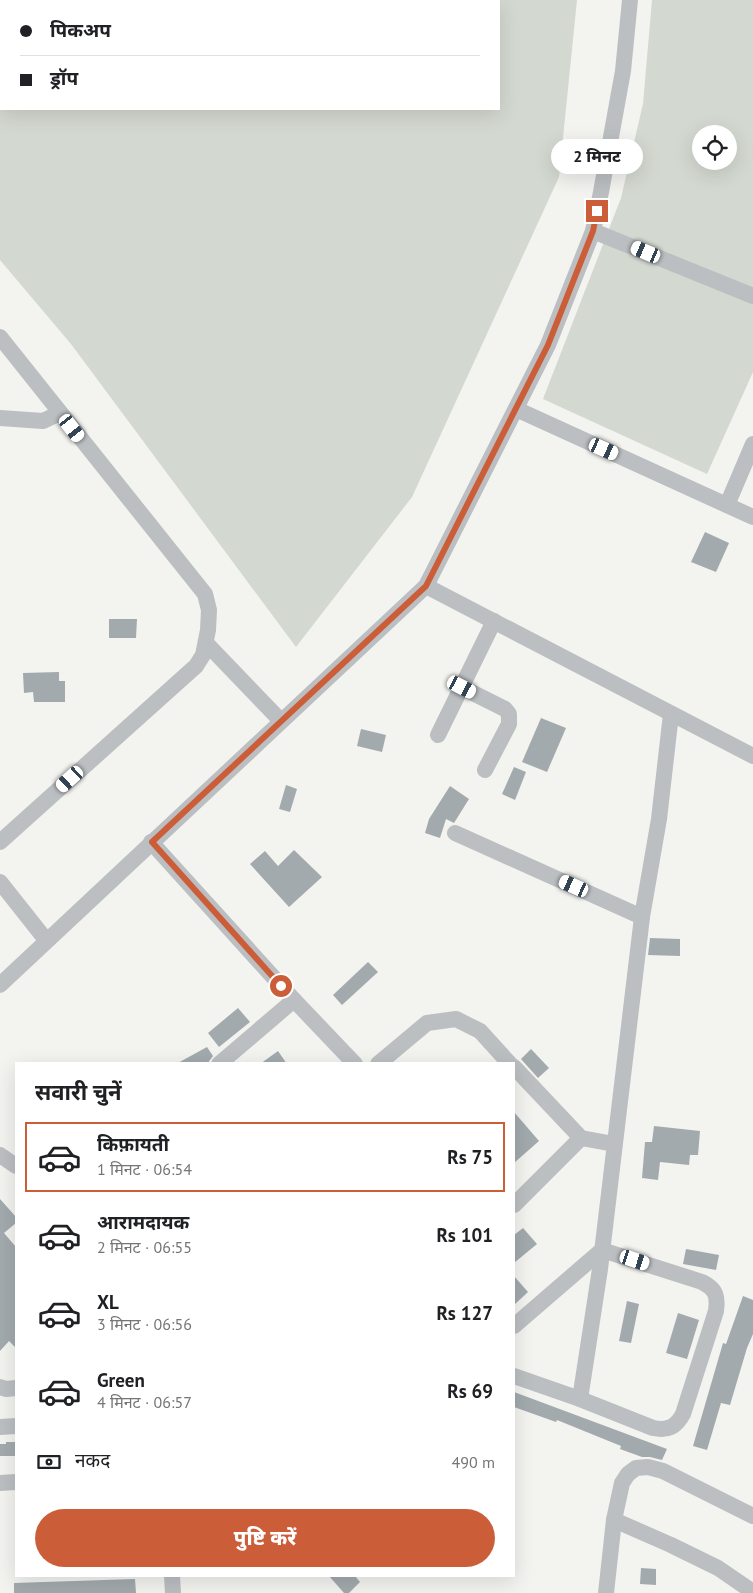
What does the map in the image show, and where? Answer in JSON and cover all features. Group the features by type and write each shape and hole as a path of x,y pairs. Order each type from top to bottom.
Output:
{"street":[{"path":"0,985 426,586 548,345 593,231 623,71 630,0"},
{"path":"593,231 753,296"},
{"path":"0,337 205,594 209,610 203,655 196,666 0,842"},
{"path":"516,409 753,517"},
{"path":"0,418 43,421 60,413"},
{"path":"727,505 753,444"},
{"path":"426,586 753,756"},
{"path":"438,735 494,621"},
{"path":"206,642 281,721"},
{"path":"462,687 505,709 508,714 508,724 485,770"},
{"path":"580,1398 602,1250 642,917 659,819 671,714"},
{"path":"455,833 642,917"},
{"path":"152,842 294,1000 353,1062"},
{"path":"0,882 46,940"},
{"path":"221,1062 294,1000"},
{"path":"384,1062 396,1058 427,1023 456,1019 480,1032 508,1062"},
{"path":"515,1068 581,1138 614,1144"},
{"path":"515,1205 581,1138"},
{"path":"0,1155 15,1165"},
{"path":"515,1325 602,1250"},
{"path":"515,1376 580,1398 653,1428 664,1430 678,1422 683,1414 716,1311 717,1301 715,1293 710,1286 702,1282 602,1250"},
{"path":"0,1387 6,1389 15,1388"},
{"path":"0,1427 15,1426"},
{"path":"606,1593 614,1520 622,1483 628,1474 636,1468 648,1467 663,1471 753,1516"},
{"path":"0,1483 15,1482"},
{"path":"614,1520 709,1564 731,1576 753,1592"},
{"path":"172,1577 173,1593"}],"shaded area":[{"path":"500,0 577,0 559,177 412,497 296,647 71,344 0,260 0,110 500,110"},
{"path":"652,0 753,0 753,372 707,474 543,399 621,198 643,104"}],"building":[{"path":"705,532 729,543 716,572 691,562"},
{"path":"109,619 137,619 136,638 109,638"},
{"path":"59,672 59,681 65,681 65,702 34,702 33,692 24,693 23,673"},
{"path":"541,718 566,728 547,772 522,762"},
{"path":"361,729 386,735 382,752 357,746"},
{"path":"514,767 526,772 515,800 502,794"},
{"path":"286,785 297,789 290,812 279,809"},
{"path":"450,786 469,799 454,823 446,819 440,838 425,833 429,819"},
{"path":"294,850 322,877 289,907 250,864 265,851 278,866"},
{"path":"650,938 680,939 680,956 648,955"},
{"path":"368,962 378,972 342,1005 333,995"},
{"path":"238,1008 250,1022 219,1047 208,1033"},
{"path":"207,1047 213,1056 208,1062 180,1062"},
{"path":"531,1049 549,1068 538,1078 521,1059"},
{"path":"278,1051 286,1062 263,1062"},
{"path":"515,1113 539,1141 515,1162"},
{"path":"654,1126 700,1131 698,1155 690,1155 689,1165 660,1162 658,1180 642,1178 645,1142 652,1142"},
{"path":"0,1199 15,1216 15,1224 4,1233 15,1246 15,1347 9,1341 0,1351"},
{"path":"523,1228 537,1244 515,1262 515,1234"},
{"path":"686,1249 719,1255 716,1270 683,1264"},
{"path":"515,1277 528,1292 515,1304"},
{"path":"743,1296 753,1300 753,1334 730,1405 721,1403 707,1450 693,1446 723,1343 726,1344"},
{"path":"627,1301 639,1304 631,1343 619,1341"},
{"path":"678,1313 699,1320 687,1359 666,1353"},
{"path":"515,1392 667,1449 662,1460 642,1457 620,1449 621,1446 557,1420 556,1422 515,1407"},
{"path":"6,1442 15,1442 15,1456 0,1456 0,1444 6,1444"},
{"path":"641,1568 656,1569 656,1585 640,1584"},
{"path":"330,1577 356,1577 360,1582 349,1593 344,1593"},
{"path":"135,1579 136,1593 14,1593 14,1583"}],"route":[{"path":"281,986 152,842 426,586 548,345 593,231 597,211"}]}
